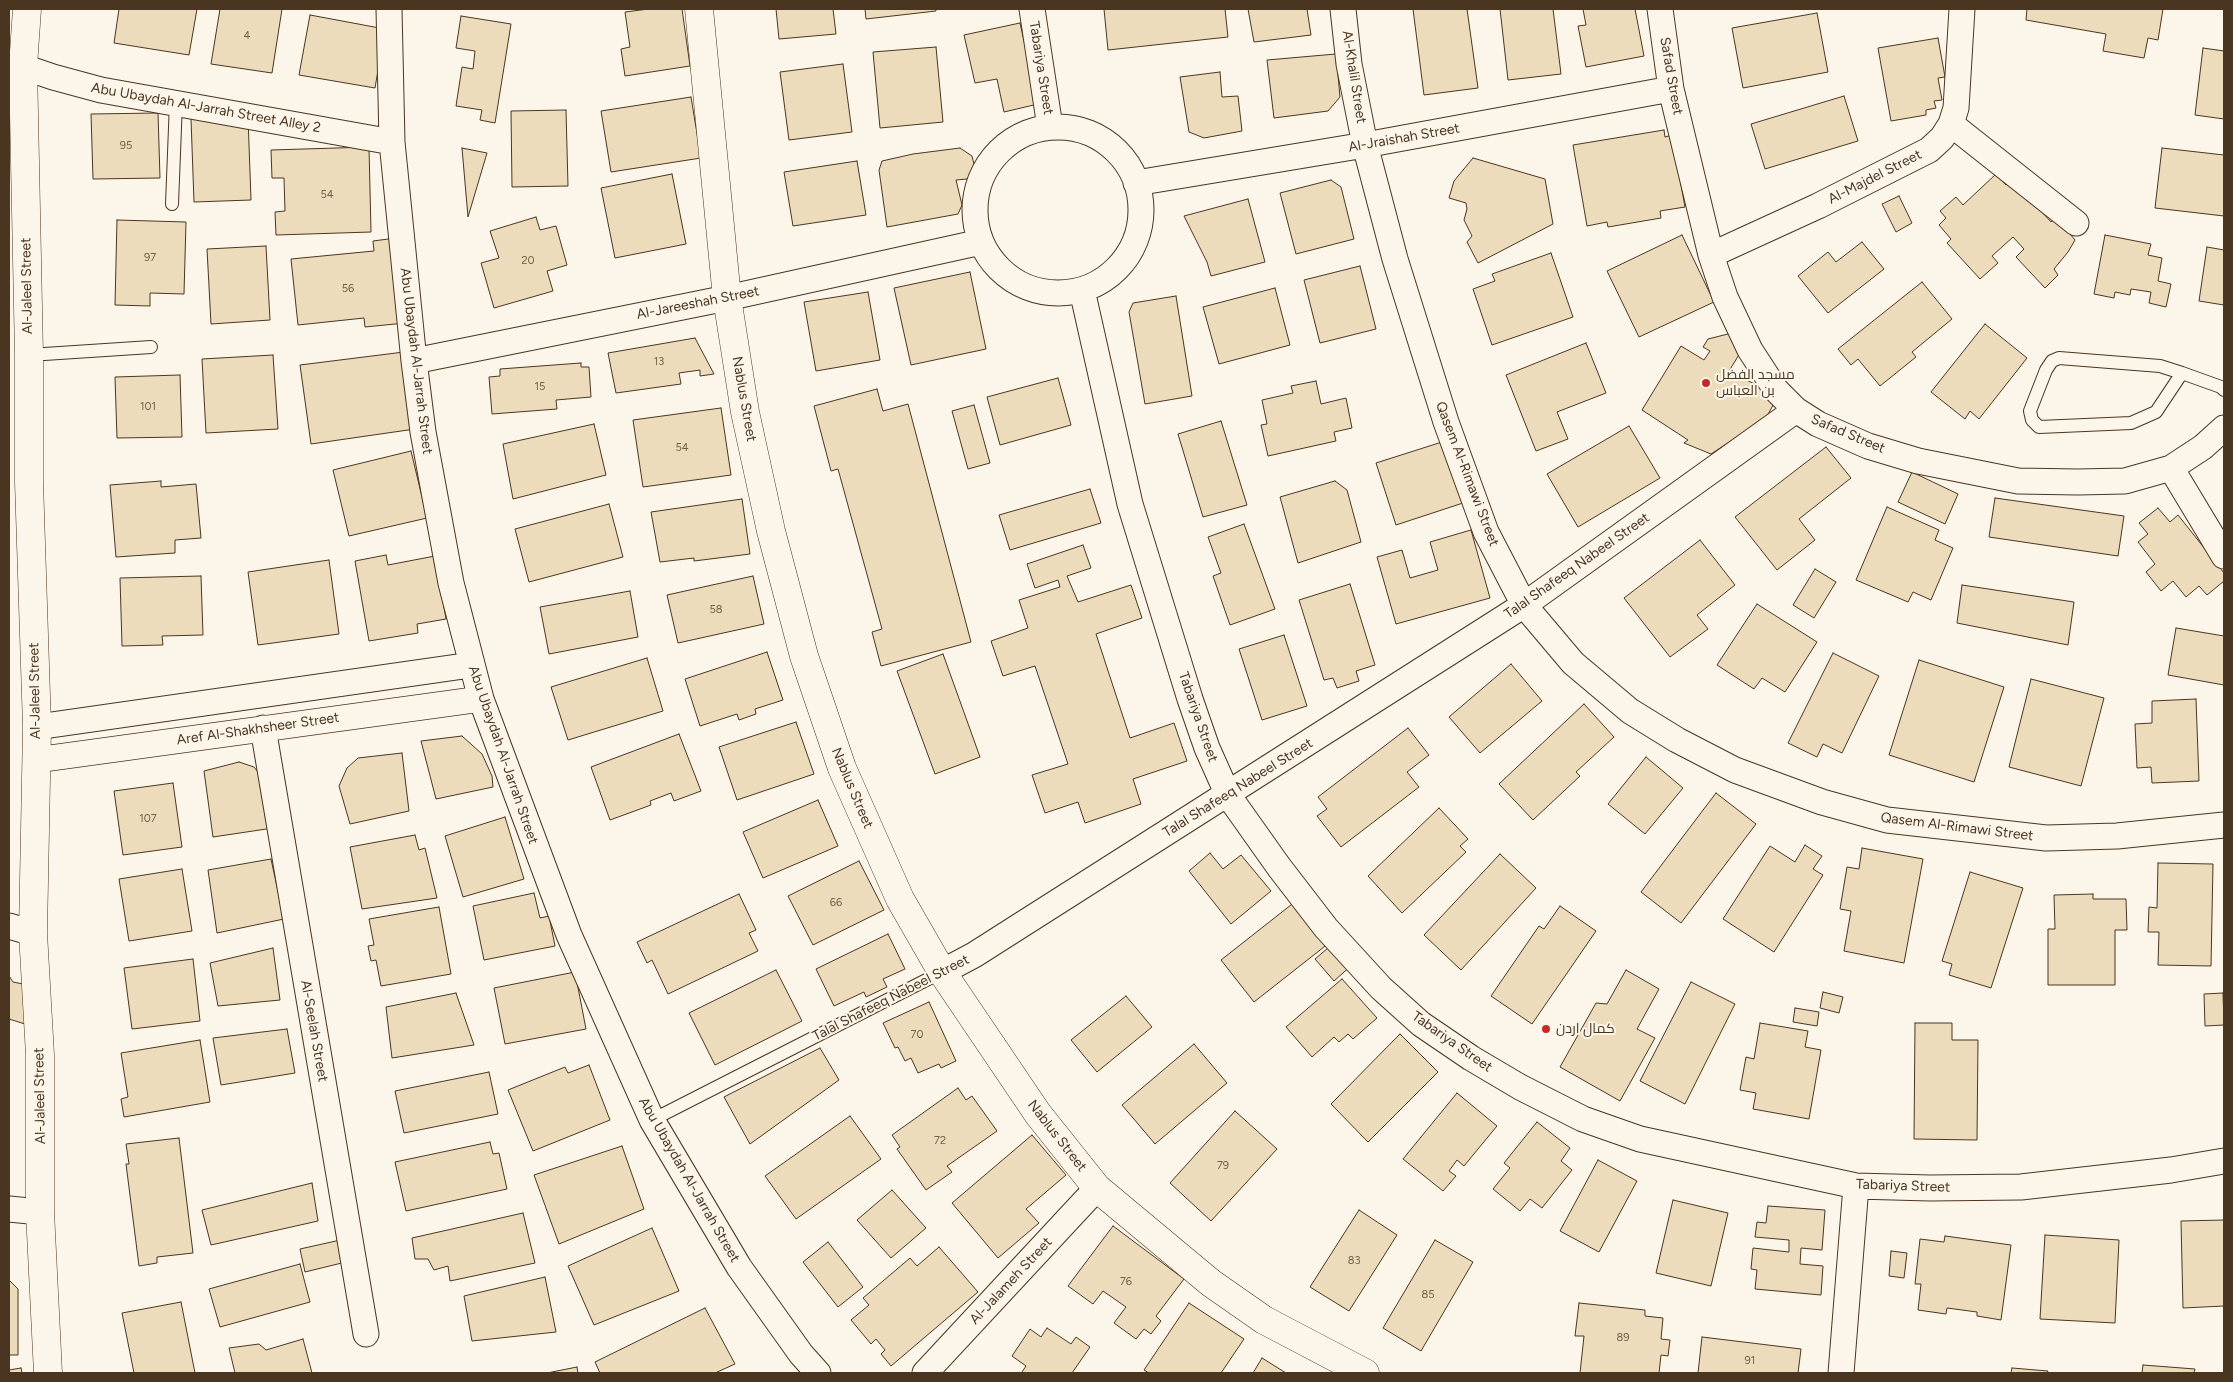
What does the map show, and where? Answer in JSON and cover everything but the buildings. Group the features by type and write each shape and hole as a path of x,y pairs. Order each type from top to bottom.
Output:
{"street":[{"name":"Al-Jaleel Street","path":"27,9 16,64 28,355 29,482 37,727 36,760 21,930 40,1055 40,1212 48,1373"},
{"name":"Abu Ubaydah Al-Jarrah Street","path":"389,9 392,142 423,432 450,583 481,699 569,934 652,1120 739,1267 800,1354 818,1373"},
{"name":"Nablus Street","path":"699,9 727,298 744,412 771,532 804,656 842,768 900,899 942,972 1038,1114 1098,1188 1212,1283 1264,1320 1365,1373"},
{"name":"Tabariya Street","path":"1032,9 1050,127"},
{"name":"Al-Khalil Street","path":"1343,9 1349,64 1365,145"},
{"name":"Safad Street","path":"1660,9 1672,89 1711,254 1725,297 1750,350 1776,390 1796,410 1818,424 1868,446 1918,461 2018,481 2125,481 2171,468 2203,447 2224,428"},
{"name":"Al-Majdel Street","path":"1711,254 1818,206 1929,150 1942,138 1951,124 1956,108 1959,86 1962,9"},
{"name":"Abu Ubaydah Al-Jarrah Street Alley 2","path":"16,64 53,78 101,90 392,142"},
{"name":"Al-Jraishah Street","path":"1136,183 1365,145 1672,89"},
{"path":"1951,124 2076,223"},
{"path":"1050,127 1077,130 1103,140 1123,159 1136,183 1141,205 1140,220 1132,248 1114,271 1102,280 1082,290 1062,293 1042,292 1023,286 1005,274 991,259 981,242 975,217 977,191 987,167 1003,147 1025,133 1050,127"},
{"name":"Qasem Al-Rimawi Street","path":"1365,145 1395,259 1446,422 1486,532 1524,606 1573,663 1630,711 1677,740 1735,770 1822,802 1888,820 1980,832 2046,838 2117,836 2224,825"},
{"name":"Al-Jareeshah Street","path":"414,361 727,298 981,242"},
{"name":"Tabariya Street","path":"1082,290 1130,504 1190,699 1207,748 1228,795 1279,867 1326,928 1374,981 1421,1024 1520,1088 1583,1119 1640,1139 1856,1186 1930,1188 2021,1186 2171,1170 2224,1161"},
{"name":"Talal Shafeeq Nabeel Street","path":"942,972 974,955 1524,606 1796,410"},
{"path":"2171,468 2224,556"},
{"path":"37,727 471,665"},
{"name":"Aref Al-Shakhsheer Street","path":"36,760 481,699"},
{"name":"Al-Seelah Street","path":"263,728 366,1334"},
{"path":"1841,1373 1856,1186"},
{"name":"Al-Jalameh Street","path":"925,1373 1098,1188"},
{"path":"9,1209 40,1212"}],"lane":[{"path":"172,204 176,102"},
{"path":"28,355 151,347"},
{"path":"2182,373 2156,412 2131,424 2039,427 2032,420 2030,411 2046,370 2052,361 2059,358 2160,366 2182,373 2221,387 2224,390"},
{"name":"Talal Shafeeq Nabeel Street","path":"652,1120 942,972"}],"place":[{"name":"مسجد الفضل بن العباس","path":"1706,383"},
{"name":"كمال اردن","path":"1546,1029"}]}
